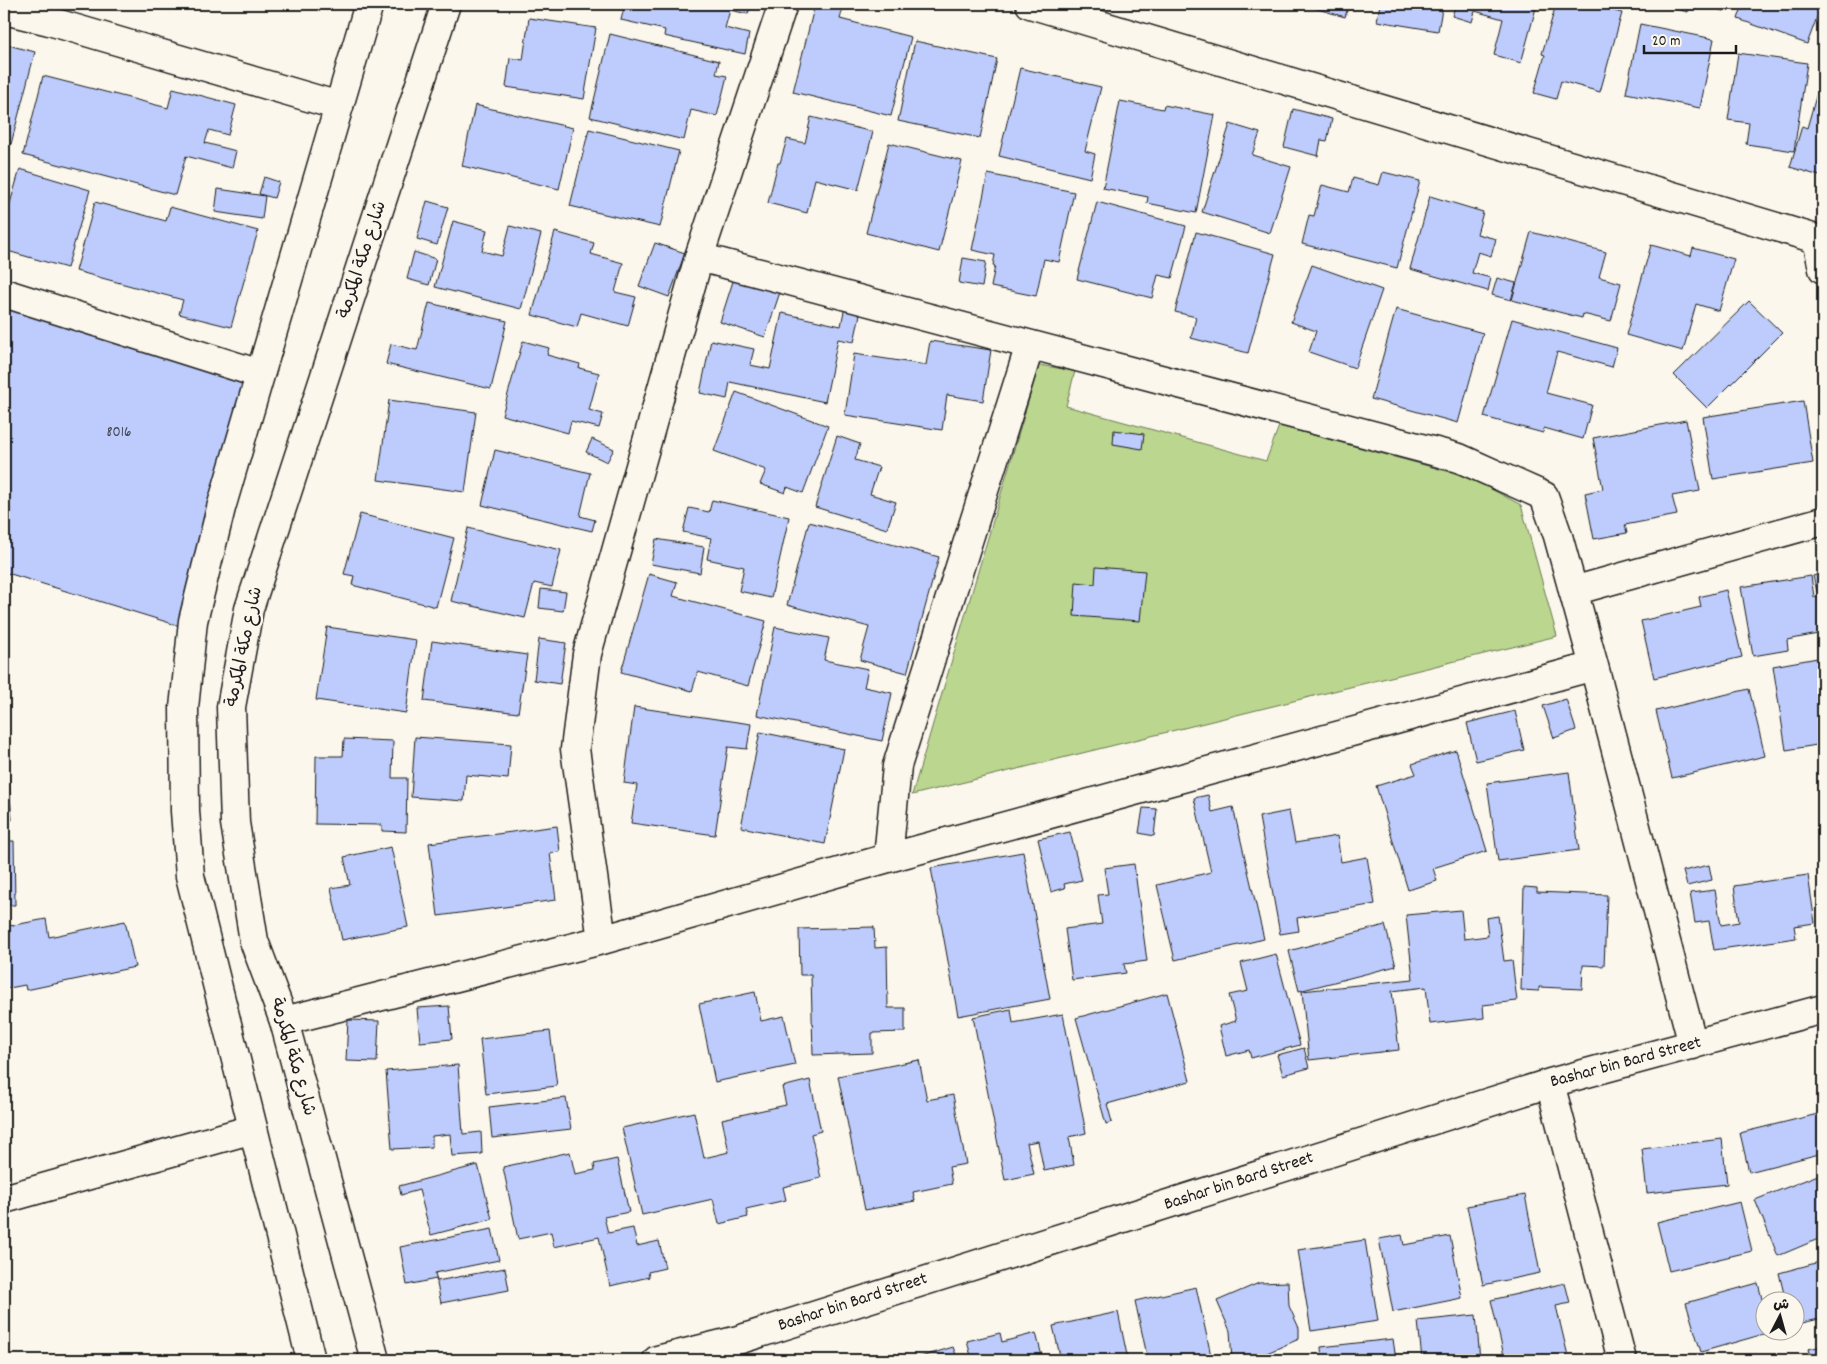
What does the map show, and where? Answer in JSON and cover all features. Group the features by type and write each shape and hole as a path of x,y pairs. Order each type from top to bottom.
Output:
{"street":[{"path":"311,1360 190,876 185,811 184,708 193,621 221,508 369,4"},
{"name":"شارع مكة المكرمة","path":"376,1360 284,1021 254,940 235,823 231,707 249,609 446,4"},
{"path":"602,940 575,749 587,654 699,257 783,4"},
{"path":"1030,4 1820,240 1823,269"},
{"path":"4,10 51,12 339,106"},
{"path":"699,257 1459,458 1544,496 1558,536 1594,666 1693,1045"},
{"path":"4,293 260,374"},
{"path":"888,858 898,766 1030,344"},
{"path":"1573,591 1823,522"},
{"path":"284,1021 602,940 888,858 1594,666"},
{"name":"Bashar bin Bard Street","path":"657,1360 741,1350 1550,1084 1823,1009"},
{"path":"1550,1084 1622,1360"},
{"path":"4,1199 253,1129"}],"green space":[{"path":"1039,365 1075,371 1066,406 1266,461 1279,426 1469,477 1521,505 1557,636 912,795"}],"building":[{"path":"625,4 751,4 748,14 730,10 725,28 749,34 745,54 664,36 665,30 621,20"},
{"path":"815,4 844,4 840,19 911,37 891,116 793,92"},
{"path":"1312,4 1349,4 1345,17 1311,7"},
{"path":"1380,4 1443,4 1438,31 1377,21"},
{"path":"1456,4 1537,4 1521,63 1494,55 1503,19 1475,11 1472,22 1452,16"},
{"path":"1556,4 1588,4 1622,13 1600,92 1561,81 1556,99 1534,93 1545,55 1542,54"},
{"path":"1656,4 1690,4 1688,12"},
{"path":"1696,4 1726,4 1724,11"},
{"path":"1743,4 1822,4 1807,44 1738,19"},
{"path":"529,18 596,28 584,99 506,87 510,58 523,60"},
{"path":"1640,24 1714,39 1700,108 1626,93"},
{"path":"610,34 719,61 716,74 727,76 717,116 691,110 684,140 590,117"},
{"path":"915,41 997,59 980,138 898,121"},
{"path":"4,44 35,52 11,144 4,142"},
{"path":"1738,53 1807,63 1794,151 1746,144 1749,123 1728,120"},
{"path":"1020,68 1101,87 1085,151 1095,154 1090,178 999,156"},
{"path":"1823,72 1823,177 1790,167 1802,126 1807,128"},
{"path":"43,76 168,108 173,88 236,105 228,135 209,130 205,143 236,151 232,168 186,156 175,195 23,155"},
{"path":"1120,101 1163,109 1164,105 1215,115 1196,213 1147,203 1148,197 1103,188"},
{"path":"475,105 573,128 559,189 462,166"},
{"path":"1293,109 1332,119 1327,141 1321,140 1318,156 1284,147"},
{"path":"811,117 873,132 858,190 815,179 807,213 768,203 778,163 780,163 787,139 805,143"},
{"path":"1230,124 1260,133 1252,155 1291,167 1270,233 1202,212"},
{"path":"589,129 679,151 660,227 570,206"},
{"path":"889,143 962,161 939,252 866,233"},
{"path":"20,169 90,190 67,268 4,250 4,224"},
{"path":"1383,172 1420,181 1397,268 1302,244 1309,215 1314,216 1322,185 1349,192 1353,178 1379,185"},
{"path":"988,174 1074,192 1059,262 1044,259 1036,296 991,287 995,255 972,250"},
{"path":"264,177 279,182 274,198 259,194"},
{"path":"218,189 265,196 262,219 215,212"},
{"path":"1430,196 1483,212 1477,234 1496,239 1491,256 1478,252 1472,273 1491,278 1488,291 1410,269"},
{"path":"427,201 448,207 437,245 417,239"},
{"path":"95,202 166,221 170,207 258,231 231,327 179,314 183,300 76,271"},
{"path":"1097,202 1186,226 1172,278 1158,275 1152,298 1077,279"},
{"path":"453,221 487,230 482,251 502,256 510,226 541,234 521,309 435,287"},
{"path":"555,232 594,243 591,254 623,263 615,292 636,297 628,326 581,313 577,327 532,315"},
{"path":"1196,232 1275,254 1248,353 1191,338 1196,317 1175,312"},
{"path":"1531,232 1606,252 1599,277 1621,283 1611,321 1583,314 1582,318 1512,300"},
{"path":"655,243 685,253 669,297 639,286"},
{"path":"1651,245 1691,256 1693,248 1734,259 1719,311 1696,304 1683,351 1626,335"},
{"path":"414,252 436,259 429,285 407,279"},
{"path":"963,258 986,262 982,287 959,283"},
{"path":"1312,265 1382,290 1355,368 1309,352 1316,331 1291,322"},
{"path":"735,275 781,289 765,337 720,322"},
{"path":"1497,278 1516,283 1511,300 1492,295"},
{"path":"1749,301 1782,333 1707,408 1674,375"},
{"path":"4,302 251,378 183,627 4,572"},
{"path":"429,303 507,321 491,389 386,364 391,344 417,350"},
{"path":"845,306 861,310 854,342 838,339 825,402 730,382 727,399 700,393 711,340 754,349 750,365 770,369 782,313 841,326"},
{"path":"1396,309 1483,333 1458,423 1371,399"},
{"path":"1512,319 1617,348 1612,367 1557,352 1546,393 1592,405 1583,439 1544,428 1543,433 1484,417"},
{"path":"523,341 549,348 547,355 580,364 579,368 599,373 589,410 603,414 599,428 571,421 568,433 502,415"},
{"path":"930,341 991,350 983,401 947,395 942,430 845,415 854,354 926,365"},
{"path":"736,392 828,426 803,493 787,487 785,493 760,484 766,470 714,451"},
{"path":"389,400 476,412 465,492 378,480"},
{"path":"1803,401 1813,463 1713,479 1703,417"},
{"path":"1686,420 1700,491 1672,496 1677,515 1625,525 1627,533 1594,539 1585,493 1603,489 1593,438"},
{"path":"1114,430 1144,434 1142,449 1113,444"},
{"path":"837,436 860,444 855,460 879,467 870,494 896,502 887,529 815,507"},
{"path":"592,439 614,449 607,462 586,452"},
{"path":"495,450 590,473 580,516 595,520 592,531 482,505"},
{"path":"712,500 789,517 771,598 739,591 744,567 707,559 711,538 683,532 689,508 709,512"},
{"path":"360,514 454,538 436,607 352,585 354,576 344,574"},
{"path":"809,522 939,557 907,673 860,660 869,627 787,605"},
{"path":"468,528 561,550 552,587 534,583 525,618 451,601"},
{"path":"656,539 704,547 700,573 651,564"},
{"path":"1096,567 1145,571 1140,621 1074,616 1076,582 1095,584"},
{"path":"1823,573 1823,593 1818,595 1813,576"},
{"path":"649,574 677,582 673,596 766,621 748,686 698,672 692,691 621,672"},
{"path":"1811,576 1814,597 1823,595 1823,633 1787,640 1788,650 1753,656 1741,587"},
{"path":"541,589 566,592 563,611 539,608"},
{"path":"1726,590 1742,657 1654,678 1641,621 1701,607 1699,597"},
{"path":"327,627 416,640 406,713 316,700"},
{"path":"775,627 829,638 824,660 868,669 864,687 892,693 882,741 757,715"},
{"path":"539,639 566,643 560,684 534,680"},
{"path":"432,641 527,655 518,713 424,701"},
{"path":"1823,657 1823,744 1786,750 1773,666"},
{"path":"1749,689 1765,756 1672,778 1656,711"},
{"path":"1566,699 1576,730 1554,738 1543,706"},
{"path":"634,707 751,724 747,749 728,747 715,835 631,823 637,785 624,783"},
{"path":"1515,711 1524,750 1476,761 1467,723"},
{"path":"760,732 844,749 825,844 741,827"},
{"path":"415,737 511,744 508,779 466,775 464,801 411,797"},
{"path":"344,739 393,741 392,778 407,778 406,832 382,831 382,825 315,824 316,756 343,756"},
{"path":"1456,750 1487,851 1433,868 1437,881 1408,890 1376,786 1416,774 1412,764"},
{"path":"4,760 7,760 12,820 4,820"},
{"path":"1569,772 1579,850 1498,861 1487,783"},
{"path":"1208,795 1212,812 1233,807 1264,939 1175,960 1157,885 1211,872 1194,798"},
{"path":"1143,808 1157,809 1154,836 1139,833"},
{"path":"1289,811 1295,843 1337,836 1341,862 1367,857 1375,904 1297,918 1299,931 1280,934 1259,817"},
{"path":"557,826 560,852 550,853 556,900 438,916 429,843"},
{"path":"1070,832 1082,880 1064,884 1065,888 1051,892 1038,839"},
{"path":"4,841 14,841 15,905 4,905"},
{"path":"391,847 408,927 342,940 331,888 350,885 344,857"},
{"path":"1023,852 1050,999 958,1016 931,868"},
{"path":"1134,864 1147,961 1124,964 1126,973 1072,980 1065,929 1102,924 1098,895 1108,894 1104,868"},
{"path":"1709,865 1712,880 1687,886 1683,871"},
{"path":"1808,875 1815,923 1794,926 1796,938 1714,950 1709,921 1695,923 1690,893 1715,890 1721,925 1739,922 1734,886"},
{"path":"1524,887 1537,888 1537,892 1607,895 1604,966 1583,965 1582,989 1539,987 1539,991 1521,990"},
{"path":"1461,910 1464,939 1488,936 1486,918 1498,916 1504,961 1512,960 1517,1001 1483,1005 1484,1018 1430,1024 1426,987 1392,991 1399,1050 1309,1060 1302,991 1413,979 1406,915"},
{"path":"46,919 49,937 125,921 135,967 26,990 25,985 4,989 4,927"},
{"path":"1385,925 1396,966 1299,991 1289,951"},
{"path":"874,927 875,948 887,947 888,1008 905,1008 905,1032 872,1033 872,1053 813,1055 811,975 800,975 799,929"},
{"path":"1276,954 1300,1045 1251,1058 1249,1050 1226,1056 1219,1026 1236,1021 1229,995 1248,991 1241,963"},
{"path":"755,992 761,1021 784,1016 795,1065 715,1082 699,1004"},
{"path":"1167,993 1190,1081 1107,1104 1112,1122 1106,1124 1076,1018"},
{"path":"449,1006 452,1039 420,1042 417,1008"},
{"path":"1011,1009 1013,1023 1063,1014 1086,1133 1069,1137 1074,1165 1044,1171 1038,1141 1027,1143 1034,1174 1005,1180 973,1017"},
{"path":"348,1020 379,1021 377,1062 346,1061"},
{"path":"550,1031 557,1086 486,1094 480,1039"},
{"path":"1304,1048 1309,1068 1283,1075 1277,1055"},
{"path":"919,1060 927,1100 953,1095 966,1164 949,1167 952,1184 913,1192 915,1201 865,1210 838,1076"},
{"path":"458,1065 463,1134 481,1132 482,1154 452,1156 450,1134 432,1136 432,1147 392,1149 386,1071"},
{"path":"810,1080 821,1131 811,1134 821,1178 783,1187 786,1200 746,1209 748,1217 719,1224 713,1199 642,1215 622,1128 694,1112 704,1158 729,1152 722,1119 786,1105 782,1087"},
{"path":"566,1098 571,1129 492,1138 489,1107"},
{"path":"1822,1113 1823,1153 1749,1172 1740,1133"},
{"path":"1722,1139 1727,1184 1647,1193 1642,1149"},
{"path":"570,1152 575,1174 595,1170 594,1164 617,1159 629,1212 604,1217 608,1233 633,1228 637,1246 659,1241 665,1268 648,1272 649,1277 610,1286 599,1237 554,1247 551,1232 518,1239 503,1167"},
{"path":"478,1165 492,1219 431,1235 419,1190 401,1195 399,1186"},
{"path":"1823,1173 1823,1215 1818,1217 1823,1230 1823,1237 1778,1256 1755,1200"},
{"path":"1525,1195 1540,1273 1483,1285 1467,1206"},
{"path":"1740,1202 1752,1251 1669,1271 1657,1222"},
{"path":"492,1229 499,1260 435,1273 437,1281 505,1268 509,1290 441,1303 436,1279 407,1285 400,1247"},
{"path":"1402,1235 1404,1245 1450,1236 1462,1298 1393,1312 1379,1239"},
{"path":"1365,1240 1378,1321 1311,1331 1298,1250"},
{"path":"1823,1261 1823,1318 1804,1323 1804,1292 1784,1292 1779,1273"},
{"path":"1288,1282 1289,1306 1299,1328 1299,1339 1251,1360 1232,1360 1230,1331 1217,1301 1259,1283"},
{"path":"1565,1283 1570,1303 1556,1306 1569,1360 1505,1360 1491,1300"},
{"path":"1758,1283 1760,1292 1754,1292 1754,1337 1701,1352 1686,1303"},
{"path":"1196,1287 1212,1360 1148,1360 1135,1301"},
{"path":"1118,1312 1128,1360 1061,1360 1053,1326"},
{"path":"1476,1315 1480,1360 1422,1360 1418,1321"},
{"path":"1000,1333 1002,1342 1036,1333 1043,1360 972,1360 967,1341"},
{"path":"1393,1339 1396,1360 1322,1360 1321,1347"},
{"path":"1823,1346 1823,1360 1811,1360 1808,1349"},
{"path":"953,1347 958,1360 911,1360"}]}
